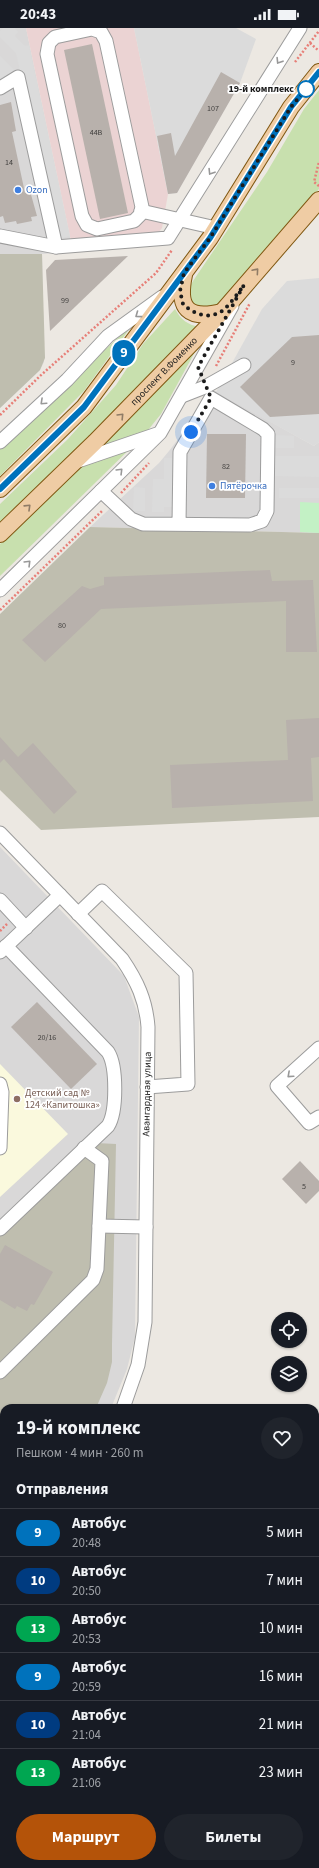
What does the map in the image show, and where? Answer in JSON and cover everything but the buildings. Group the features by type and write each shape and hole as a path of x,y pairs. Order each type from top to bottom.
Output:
{"main road":[{"path":"0,489 84,407 216,228 291,107 319,72"},
{"name":"проспект В.Фоменко","path":"0,534 73,463 222,312 319,200"},
{"path":"184,273 180,291 183,304 196,314 207,315 222,312"}],"street":[{"path":"0,236 56,247 168,238 181,220 300,28"},
{"path":"92,29 104,36 140,196 141,211 134,221 97,229 91,228 84,221 47,54 49,43 56,38 92,29"},
{"path":"0,88 18,77 56,247"},
{"path":"141,211 216,228"},
{"path":"0,590 160,433 244,285"},
{"path":"0,442 67,380 108,336 170,292"},
{"path":"179,524 180,452 208,393 244,365"},
{"path":"101,491 129,517 136,522 143,524 250,525 262,521 267,511 268,434 263,429 208,393 198,367"},
{"path":"182,396 208,393"},
{"path":"73,463 160,433"},
{"name":"Авангардная улица","path":"0,833 122,960 134,977 140,989 148,1020 145,1322 136,1373 124,1404"},
{"path":"78,914 102,891 186,974 188,1084 147,1087"},
{"path":"0,1229 108,1126 113,1116 114,1070 112,1059 108,1052 3,949 60,895"},
{"path":"0,900 26,928"},
{"path":"319,1048 277,1086 309,1124 319,1117"},
{"path":"0,1084 2,1092 0,1148"},
{"path":"0,1372 94,1280 97,1269 102,1161 84,1148"},
{"path":"99,1226 146,1227"}],"path":[{"path":"310,43 319,51"},
{"path":"319,162 314,182 319,187"},
{"path":"216,367 248,305 253,299"}],"shaded area":[{"path":"0,28 26,28 73,252 42,254 44,362 40,370 0,408"},
{"path":"3,28 15,28 18,32 15,36 25,46 29,45 70,236 57,239 16,53 0,37 0,31"},
{"path":"26,28 134,28 168,194 162,228 158,233 71,241"},
{"path":"134,28 236,28 256,39 240,83 177,193 168,194"},
{"path":"0,56 14,70 0,83"},
{"path":"0,254 42,254 45,358 40,370 0,408"},
{"path":"319,278 319,442 314,446 216,392 262,309 287,281"},
{"path":"210,388 314,446 319,442 319,533 90,527 159,463 188,426"},
{"path":"275,435 294,436 294,448 275,448"},
{"path":"274,456 319,456 319,477 274,476"},
{"path":"164,458 176,458 175,507 164,507 164,512 152,512 153,479 164,479"},
{"path":"134,487 145,488 145,511 133,511"},
{"path":"279,488 319,488 319,498 279,498"},
{"path":"90,527 319,533 319,817 41,830 0,790 0,614"},
{"path":"0,847 124,976 139,1017 135,1337 127,1369 113,1404 0,1404"},
{"name":"Детский сад № 124 «Капитошка»","path":"0,1064 68,1134 0,1197"},
{"path":"96,1143 116,1144 112,1362 107,1383 98,1404 0,1404 0,1235"}],"green space":[{"path":"319,90 319,189 214,310 195,308 187,292 193,281 267,172 304,109"},
{"path":"175,309 185,321 200,327 0,527 0,504 68,439 116,385 143,344"},
{"path":"133,324 84,391 0,476 0,446"},
{"path":"196,350 161,414 144,435 0,576 0,544"},
{"path":"300,502 319,503 319,533 300,532"}],"bus line":[{"name":"9","path":"0,489 84,407 210,238 291,107 319,72"}],"place":[{"name":"19-й комплекс","path":"306,89"},
{"name":"Ozon","path":"18,190"},
{"name":"Пятёрочка","path":"212,486"},
{"name":"Детский сад № 124 «Капитошка»","path":"17,1099"}],"route":[{"path":"191,432 211,398 205,387 198,367 244,285 222,312 207,315 196,314 183,304 180,291 184,273 210,238 291,107 306,89"}]}
